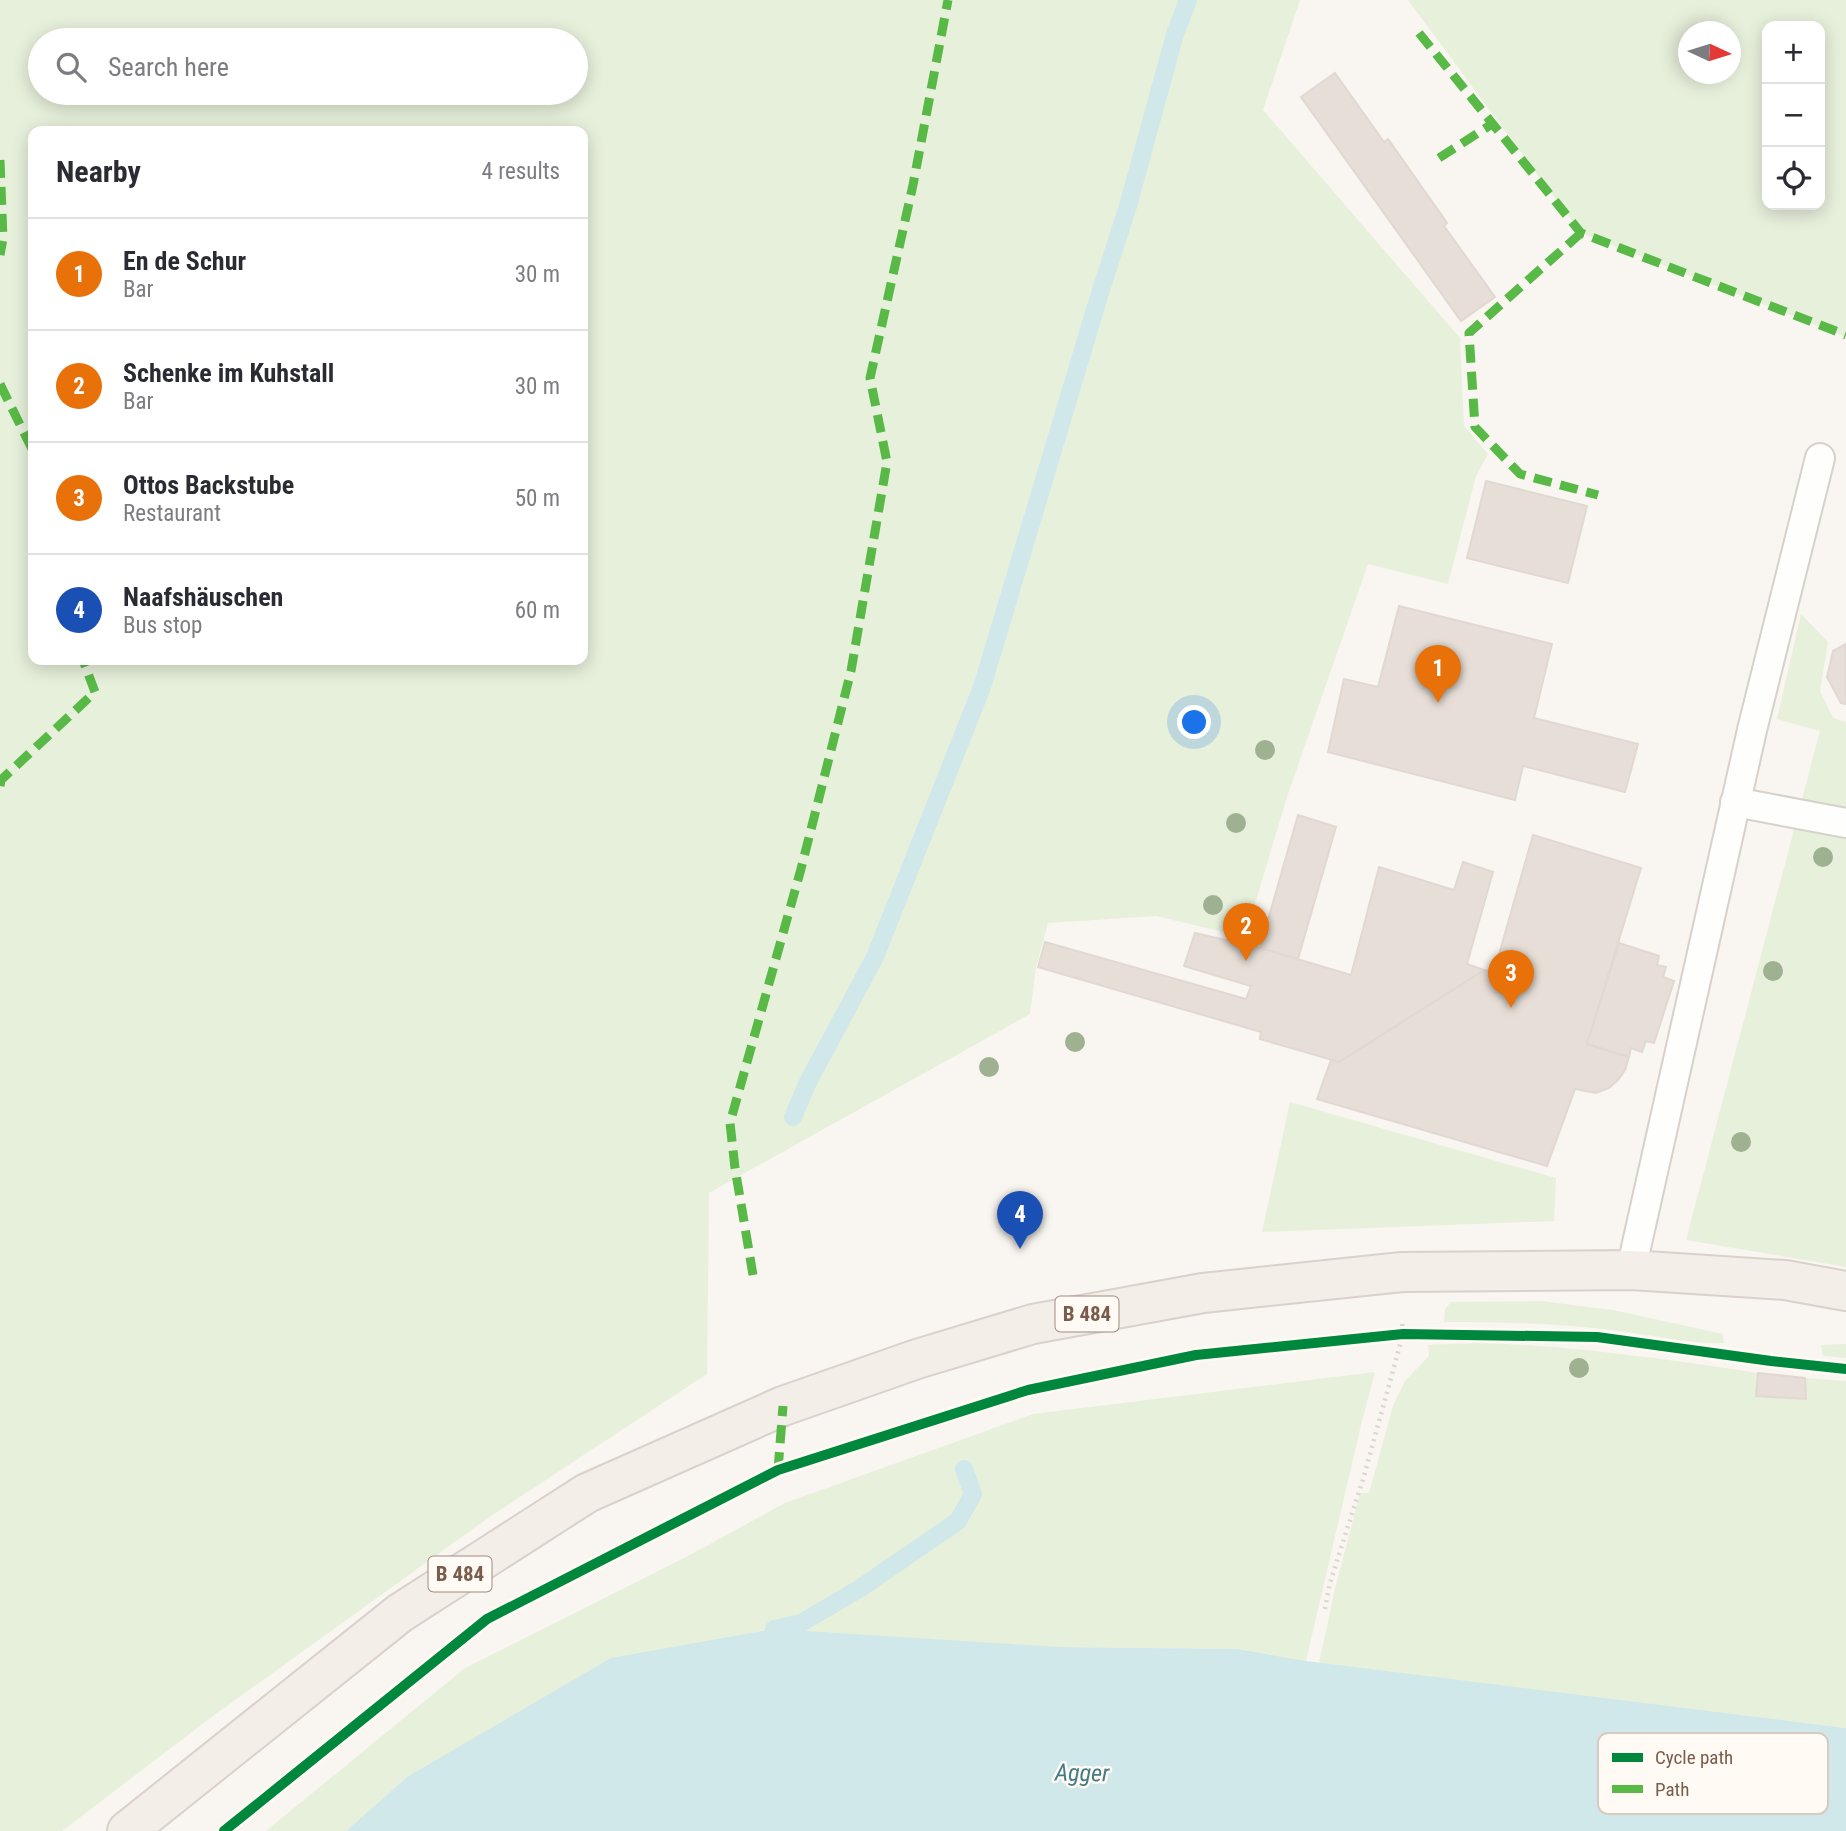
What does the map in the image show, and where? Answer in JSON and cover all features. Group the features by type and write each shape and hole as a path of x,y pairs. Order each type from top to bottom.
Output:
{"main road":[{"name":"B 484","path":"127,1831 400,1613 587,1493 783,1406 917,1359 1033,1324 1203,1293 1402,1272 1631,1270 1785,1280 1846,1291"}],"lane":[{"path":"1631,1270 1735,802 1820,458"},
{"path":"1735,802 1846,823"}],"path":[{"path":"1325,1609 1403,1334"}],"green space":[{"path":"0,0 1300,0 1263,110 1460,338 1464,426 1488,454 1476,476 1448,584 1368,564 1287,797 1245,937 1156,916 1048,923 1036,967 1030,1014 709,1193 707,1374 488,1518 213,1716 62,1831 0,1831"},
{"path":"1408,0 1846,0 1846,337 1581,233"},
{"path":"1801,614 1828,642 1820,691 1833,718 1846,722 1846,1267 1686,1240 1820,731 1777,719"},
{"path":"1290,1102 1556,1178 1554,1221 1262,1232"},
{"path":"1541,1301 1613,1310 1723,1334 1724,1343 1570,1326 1444,1322 1445,1309 1451,1302"},
{"path":"1474,1343 1581,1350 1758,1373 1757,1396 1805,1399 1805,1378 1846,1381 1846,1728 1319,1663 1360,1493 1369,1493 1393,1406 1405,1381 1429,1356 1428,1345"},
{"path":"1846,1344 1846,1358 1823,1356 1821,1345"},
{"path":"1375,1372 1306,1661 1238,1649 1059,1647 407,1777 346,1831 266,1831 465,1668 688,1556 785,1503 1033,1414"}],"water":[{"name":"Agger","path":"774,1629 1059,1647 1238,1649 1306,1661 1846,1728 1846,1831 346,1831 407,1777 611,1658"}],"building":[{"path":"1335,73 1384,142 1388,139 1447,223 1444,226 1495,297 1461,321 1301,97"},
{"path":"1486,481 1587,506 1568,583 1467,558"},
{"path":"1399,606 1552,644 1534,718 1638,744 1625,792 1523,766 1515,800 1328,752 1344,679 1378,687"},
{"path":"1846,644 1846,704 1841,703 1827,677 1833,651"},
{"path":"1298,815 1336,827 1298,959 1260,948"},
{"path":"1533,835 1641,868 1587,1044 1629,1057 1618,1080 1609,1088 1596,1093 1575,1089 1547,1166 1317,1099 1331,1060 1339,1062 1484,970 1494,972"},
{"path":"1463,862 1493,872 1467,964 1484,970 1339,1062 1260,1039 1261,1032 1038,967 1045,942 1246,999 1251,986 1184,966 1195,933 1260,948 1351,975 1379,867 1454,890"},
{"path":"1619,943 1659,956 1657,965 1666,967 1663,977 1674,981 1654,1043 1646,1041 1642,1052 1631,1048 1629,1057 1587,1044"},
{"path":"1758,1373 1805,1378 1806,1399 1756,1396"}],"waterway":[{"path":"793,1117 808,1082 875,957 982,687 1128,206 1175,34 1188,0"},
{"path":"775,1650 774,1629 801,1623 859,1589 958,1521 973,1494 964,1469"}],"marked path":[{"path":"753,1275 730,1123 801,869 851,671 887,462 870,378 913,185 948,0"},
{"path":"1419,33 1581,233 1846,335"},
{"path":"1439,158 1492,124"},
{"path":"0,160 3,239 0,255"},
{"path":"1581,233 1469,333 1475,427 1520,474 1598,495"},
{"path":"0,384 28,441"},
{"path":"0,786 1,780 95,692 85,665"},
{"path":"778,1470 783,1406"}],"cycle path":[{"path":"224,1831 487,1619 778,1470 1028,1390 1196,1355 1403,1334 1597,1337 1846,1369"}],"place":[{"name":"En de Schur","path":"1438,703"},
{"name":"Schenke im Kuhstall","path":"1246,961"},
{"name":"Ottos Backstube","path":"1511,1008"},
{"name":"Naafshäuschen","path":"1020,1249"}]}
